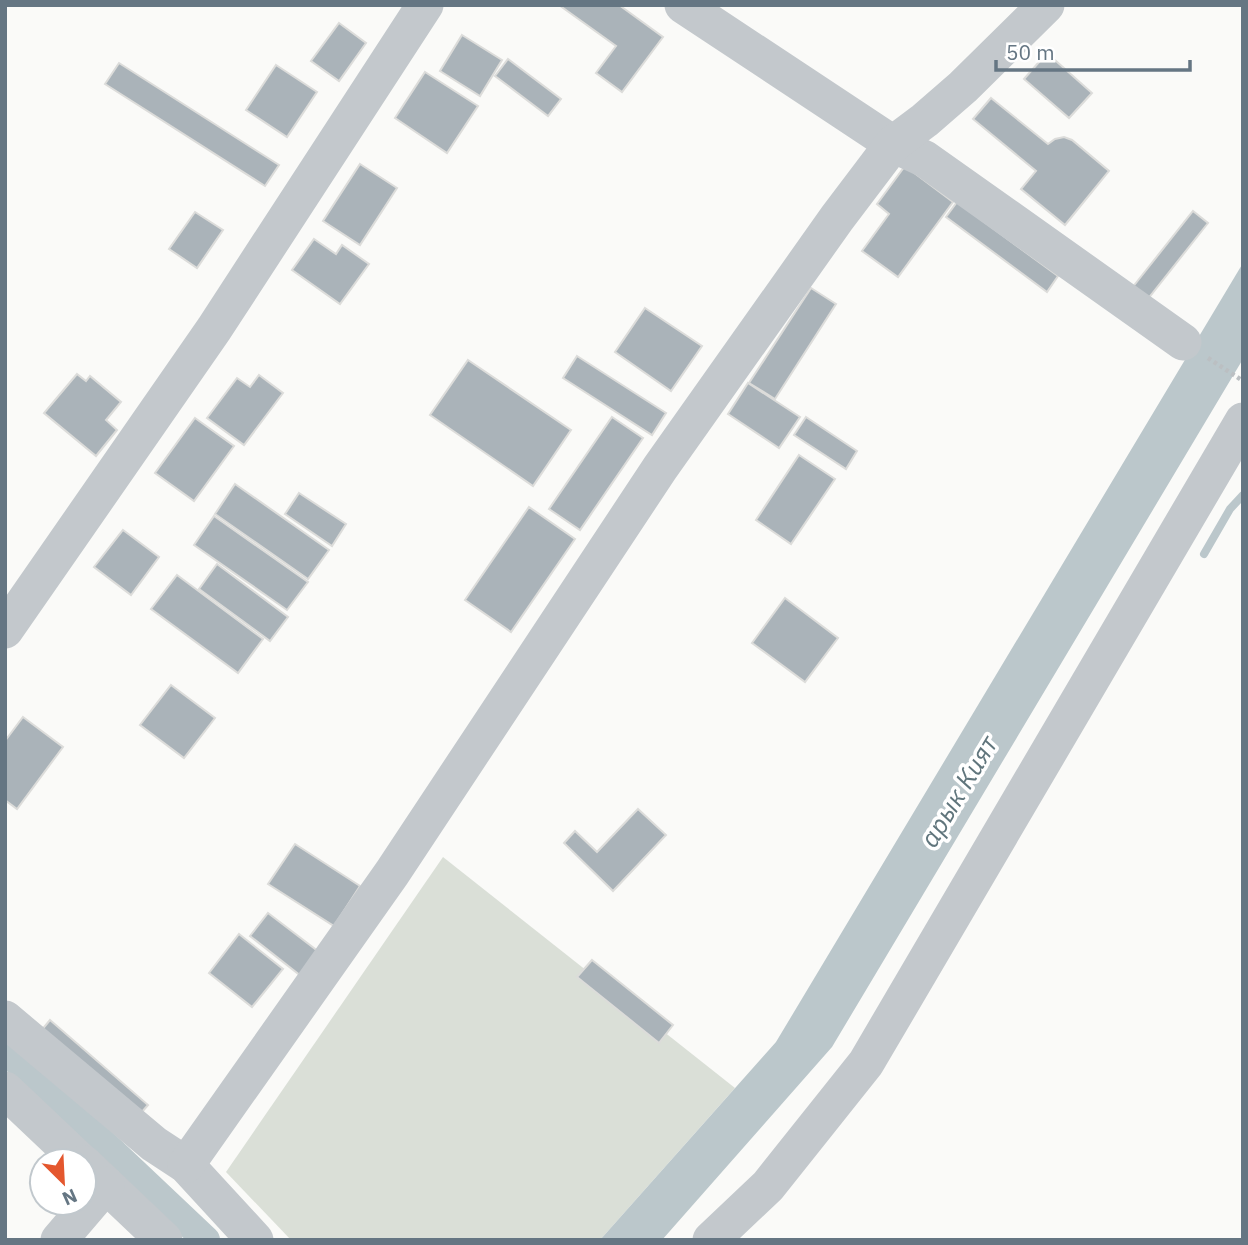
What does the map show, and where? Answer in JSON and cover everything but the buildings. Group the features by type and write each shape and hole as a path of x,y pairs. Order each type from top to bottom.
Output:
{"street":[{"path":"5,630 215,329 425,5"},
{"path":"684,5 893,144 925,159 1184,342"},
{"path":"186,1165 384,884 660,468 837,218 893,144 963,87 1046,5"},
{"path":"711,1240 768,1185 866,1063 1243,421"},
{"path":"5,1019 154,1144 186,1165 255,1240"},
{"path":"5,1090 66,1147"},
{"path":"98,1178 164,1240"},
{"path":"59,1240 69,1217"}],"path":[{"path":"1184,342 1243,381"}],"shaded area":[{"path":"443,857 735,1088 600,1240 291,1240 226,1172"}],"water":[{"name":"арык Кият","path":"1243,263 1243,359 832,1047 662,1240 600,1240 776,1042"}],"waterway":[{"path":"1204,554 1230,509 1243,495"},
{"path":"5,1050 206,1240"}]}
